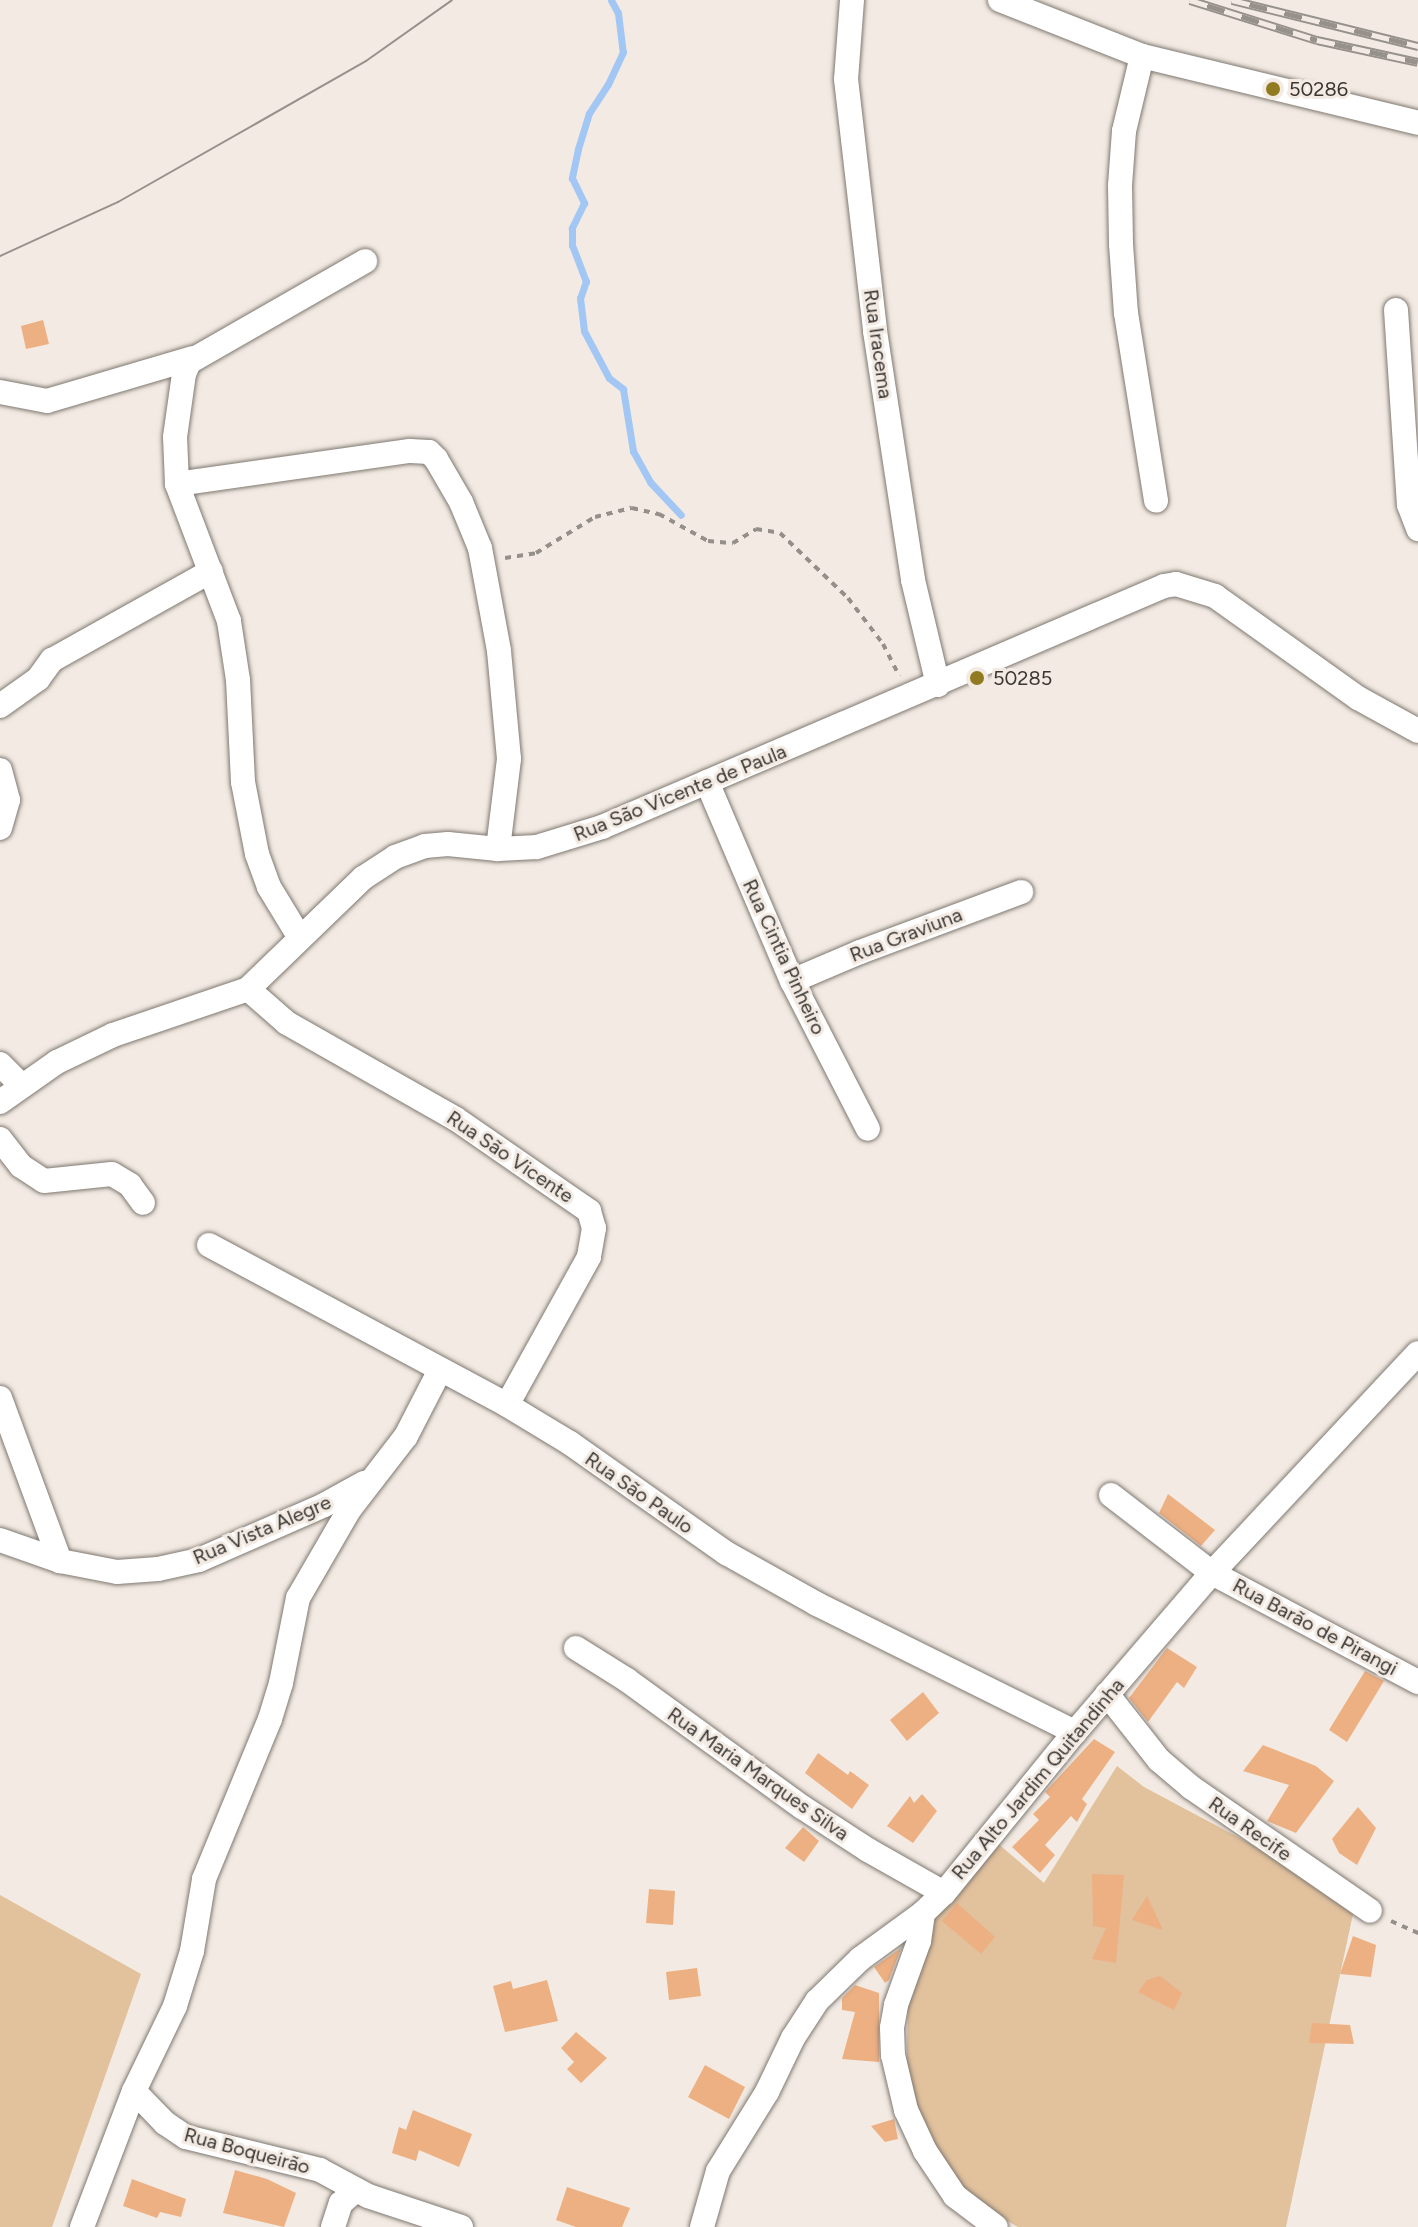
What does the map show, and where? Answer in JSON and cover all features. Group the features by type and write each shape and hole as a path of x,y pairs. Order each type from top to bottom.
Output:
{"street":[{"name":"Rua Iracema","path":"852,0 846,79 875,331 911,566 938,685"},
{"path":"1000,0 1142,56 1418,123"},
{"path":"1142,56 1124,131 1120,186 1121,244 1126,313 1156,501"},
{"path":"0,392 47,401 193,358 365,261"},
{"path":"1396,310 1409,505 1418,529"},
{"path":"193,358 184,374 175,437 177,484 229,621 235,653 243,782 257,854 269,887 300,938"},
{"path":"177,484 420,450 429,452 445,472 472,525 483,562 499,651 509,743 506,801 498,849"},
{"path":"0,706 38,679 59,656 211,571"},
{"name":"Rua São Vicente de Paula","path":"0,1102 21,1085 113,1035 248,989 363,878 395,857 425,846 448,844 498,849 563,841 938,685 1164,586 1176,584 1215,596 1358,698 1418,731"},
{"path":"0,770 8,800 0,828"},
{"name":"Rua Cintia Pinheiro","path":"707,782 792,981 868,1129"},
{"name":"Rua Graviuna","path":"792,981 1021,892"},
{"name":"Rua São Vicente","path":"248,989 287,1023 456,1119 589,1211 594,1228 589,1257 507,1405"},
{"path":"0,1064 21,1085"},
{"path":"0,1139 21,1166 44,1181 112,1174 130,1185 143,1203"},
{"name":"Rua São Paulo","path":"209,1245 507,1405 570,1443 726,1553 817,1604 1075,1732"},
{"name":"Rua Alto Jardim Quitandinha","path":"702,2227 718,2171 767,2092 805,2017 817,2001 860,1959 923,1913 944,1893 1075,1732 1212,1573 1418,1353"},
{"path":"82,2227 134,2091 175,2006 192,1951 204,1879 270,1719 281,1683 298,1598 333,1533 406,1436 440,1370"},
{"path":"0,1398 60,1561"},
{"name":"Rua Vista Alegre","path":"0,1540 60,1561 117,1572 158,1569 199,1560 324,1505 380,1474"},
{"path":"1111,1495 1212,1573"},
{"name":"Rua Barão de Pirangi","path":"1212,1573 1418,1682"},
{"name":"Rua Maria Marques Silva","path":"576,1648 627,1680 802,1807 868,1850 944,1893"},
{"name":"Rua Recife","path":"1107,1694 1159,1760 1192,1788 1370,1911"},
{"path":"923,1913 919,1941 896,2005 892,2028 893,2055 906,2110 925,2151 955,2196 996,2227"},
{"name":"Rua Boqueirão","path":"134,2091 165,2123 186,2137 320,2170 356,2190 461,2227"},
{"path":"333,2227 341,2203 356,2190"}],"path":[{"path":"483,562 536,553 595,517 632,508 659,514 708,541 733,543 756,529 780,533 848,598 883,644 909,697"},
{"path":"1370,1911 1418,1933"}],"shaded area":[{"path":"1117,1766 1144,1787 1356,1900 1286,2227 1018,2227 954,2191 906,2105 908,1996 927,1925 995,1841 1044,1883"},
{"path":"0,1895 141,1974 52,2227 0,2227"}],"building":[{"path":"43,320 49,344 26,349 21,326"},
{"path":"1168,1494 1215,1530 1201,1546 1159,1513"},
{"path":"1167,1648 1197,1667 1184,1688 1177,1682 1148,1722 1129,1698"},
{"path":"1365,1671 1384,1681 1347,1742 1329,1730"},
{"path":"923,1692 939,1713 907,1741 890,1720"},
{"path":"1094,1739 1115,1752 1082,1799 1087,1804 1077,1822 1071,1816 1045,1845 1055,1855 1040,1873 1012,1847 1039,1820 1033,1814 1050,1797 1045,1792"},
{"path":"1263,1745 1316,1766 1334,1781 1296,1833 1267,1821 1289,1785 1243,1771"},
{"path":"818,1753 848,1775 850,1771 869,1785 852,1809 805,1773"},
{"path":"922,1794 937,1811 913,1843 887,1826 910,1796 914,1803"},
{"path":"1358,1807 1376,1828 1357,1865 1339,1853 1332,1839"},
{"path":"803,1827 819,1841 804,1862 785,1848"},
{"path":"1092,1874 1124,1875 1116,1963 1092,1959 1106,1928 1093,1926"},
{"path":"649,1889 675,1891 673,1925 646,1923"},
{"path":"1147,1896 1163,1930 1132,1920"},
{"path":"957,1903 995,1937 981,1954 942,1921"},
{"path":"1353,1936 1376,1945 1371,1977 1340,1974"},
{"path":"901,1948 889,1980 885,1983 874,1967"},
{"path":"697,1968 701,1996 669,2000 666,1972"},
{"path":"1160,1976 1182,1993 1174,2010 1138,1992 1147,1980"},
{"path":"547,1980 558,2021 505,2032 493,1986 511,1981 513,1989"},
{"path":"855,1985 879,1993 879,2062 842,2059 855,2012 842,2010 842,1998"},
{"path":"1312,2023 1350,2025 1354,2044 1309,2043"},
{"path":"576,2032 607,2058 581,2083 567,2069 574,2062 561,2048"},
{"path":"705,2065 745,2087 729,2119 688,2097"},
{"path":"413,2110 472,2134 459,2167 419,2150 416,2161 392,2153 399,2127 406,2130"},
{"path":"894,2119 898,2139 885,2142 871,2126"},
{"path":"235,2170 267,2179 296,2193 284,2227 223,2213"},
{"path":"132,2179 186,2199 181,2217 160,2212 157,2218 123,2206"},
{"path":"567,2187 630,2208 622,2227 576,2227 556,2220"}],"waterway":[{"path":"611,0 618,13 623,52 608,84 589,113 578,149 572,178 584,203 572,228 572,245 586,281 580,298 584,331 609,378 623,389 633,451 650,482 681,515"}],"tram line":[{"path":"0,256 118,202 366,61 452,0"}],"railway":[{"path":"1190,0 1317,40 1418,62"},
{"path":"1232,0 1418,46"}],"place":[{"name":"50286","path":"1273,89"},
{"name":"50285","path":"977,678"}]}
